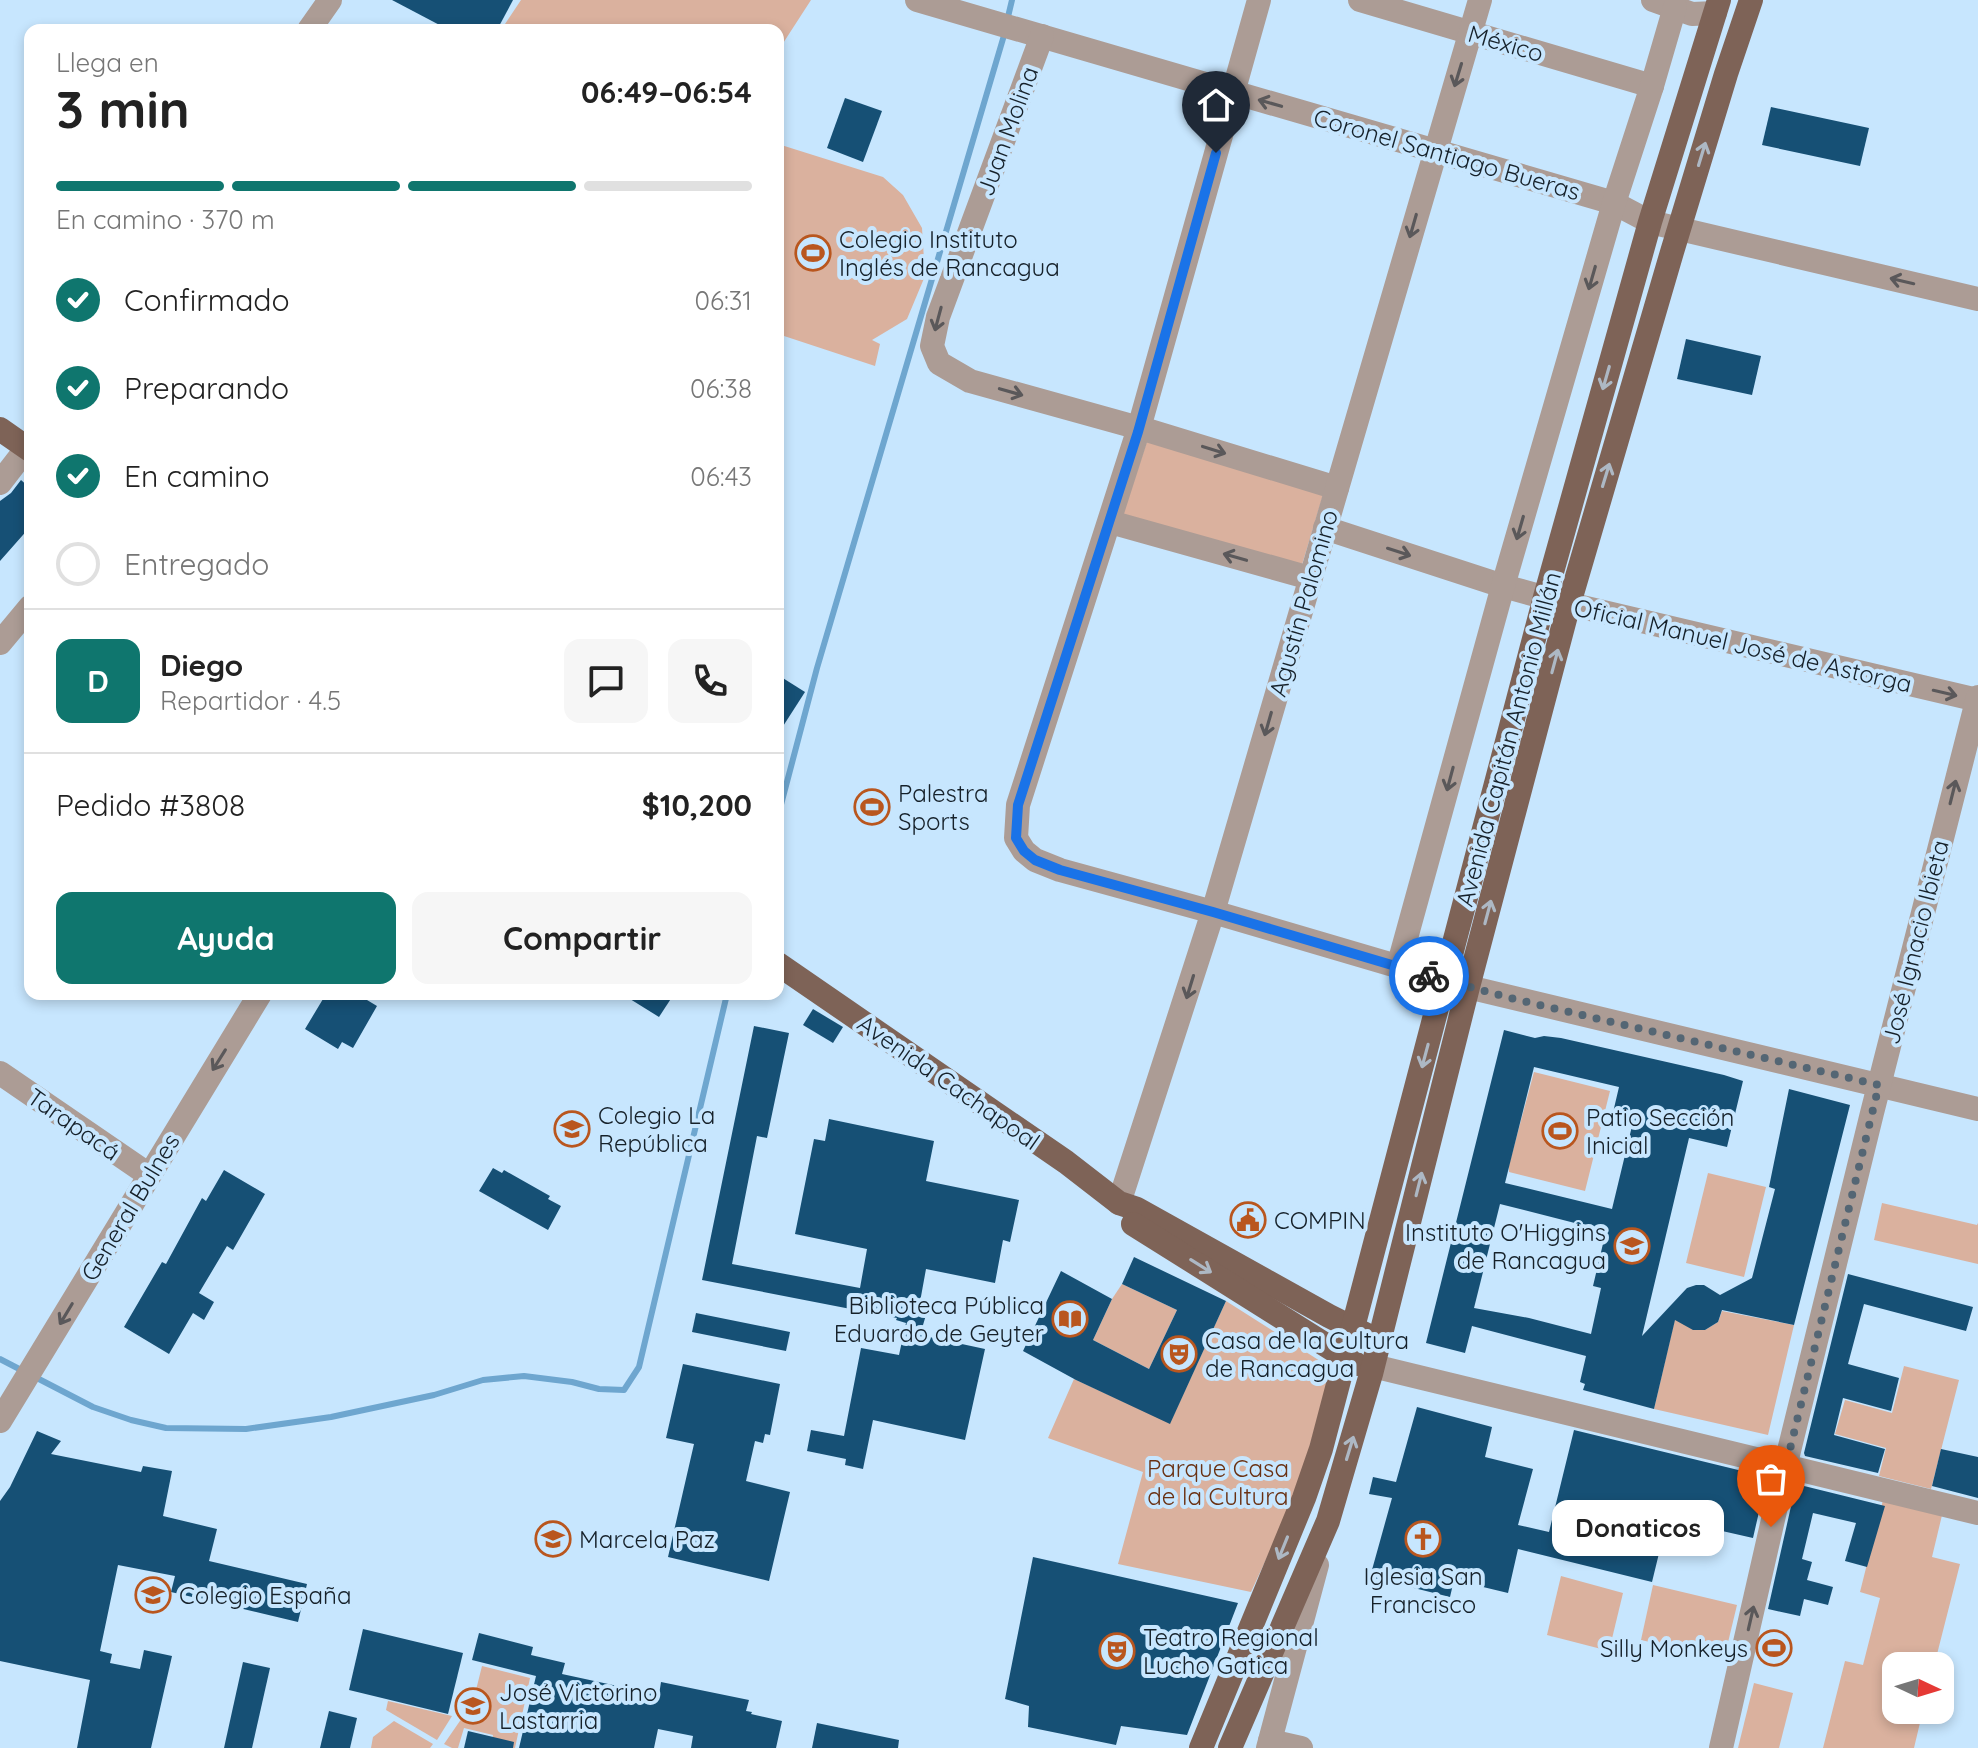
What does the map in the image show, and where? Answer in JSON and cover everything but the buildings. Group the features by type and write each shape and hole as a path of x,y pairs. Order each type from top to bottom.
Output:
{"main road":[{"name":"Avenida Capitán Antonio Millán","path":"1201,1748 1304,1498 1321,1449 1345,1356 1602,487 1751,0"},
{"name":"Avenida Capitán Antonio Millán","path":"1230,1748 1328,1521 1372,1370 1545,597 1650,222 1717,6"},
{"path":"0,429 24,444"},
{"name":"Avenida Cachapoal","path":"784,968 1066,1162 1119,1203 1137,1209 1380,1341"},
{"name":"Avenida Cachapoal","path":"1119,1203 1127,1221 1372,1370"}],"street":[{"path":"313,24 330,0"},
{"name":"Coronel Santiago Bueras","path":"917,0 1614,203 1650,222 1978,299"},
{"path":"1259,0 1139,428 1018,805 1016,838 1024,851 1035,860 1060,870 1456,984 1978,1109"},
{"name":"México","path":"1360,0 1652,86"},
{"name":"Agustín Palomino","path":"1119,1203 1213,912 1480,0"},
{"path":"1664,3 1692,14 1717,6"},
{"name":"Avenida Capitán Antonio Millán","path":"1398,967 1503,586 1614,203 1652,86 1664,3"},
{"name":"Juan Molina","path":"1042,36 938,317 932,346 939,363 970,381 1139,428"},
{"path":"1139,428 1337,488"},
{"path":"0,483 24,453"},
{"path":"1110,522 1310,578"},
{"name":"Oficial Manuel José de Astorga","path":"1325,528 1503,586 1569,604 1978,699"},
{"path":"0,643 24,614"},
{"name":"José Ignacio Ibieta","path":"1721,1748 1785,1467 1978,699"},
{"name":"General Bulnes","path":"0,1421 256,1000"},
{"name":"Tarapacá","path":"0,1073 149,1175"},
{"path":"1372,1370 1978,1513"},
{"name":"Avenida Capitán Antonio Millán","path":"1269,1744 1328,1521"},
{"path":"1269,1744 1301,1748"}],"green space":[{"path":"521,0 811,0 784,42 784,24 505,24"},
{"path":"784,146 883,177 903,195 922,228 925,276 907,319 872,340 880,344 875,366 784,336"},
{"path":"1149,435 1324,492 1301,568 1122,517"},
{"name":"Patio Sección Inicial","path":"1534,1072 1610,1091 1585,1191 1509,1172"},
{"path":"1708,1173 1766,1187 1744,1277 1686,1263"},
{"path":"1882,1203 1978,1223 1978,1264 1874,1240"},
{"path":"1122,1284 1177,1310 1149,1369 1093,1340"},
{"name":"Parque Casa de la Cultura","path":"1226,1301 1331,1368 1298,1490 1251,1592 1118,1564 1143,1472 1048,1438 1074,1379 1170,1423"},
{"path":"1722,1311 1794,1325 1768,1435 1654,1409 1676,1314 1705,1330 1718,1322"},
{"path":"1904,1366 1959,1380 1931,1489 1879,1476 1886,1448 1835,1434 1845,1400 1892,1413"},
{"path":"1884,1496 1943,1511 1932,1557 1960,1564 1938,1652 1882,1652 1882,1724 1920,1724 1914,1748 1823,1748 1845,1661 1863,1665 1880,1598 1860,1592"},
{"path":"1561,1576 1623,1593 1609,1651 1547,1635"},
{"path":"1653,1585 1737,1605 1724,1659 1641,1640"},
{"path":"482,1666 530,1678 515,1748 491,1748 493,1735 464,1728 458,1748 444,1744 473,1702"},
{"path":"1754,1683 1793,1693 1779,1748 1738,1748"},
{"path":"388,1701 452,1716 437,1740 386,1710"},
{"path":"394,1721 433,1744 430,1748 371,1748 373,1737"}],"waterway":[{"path":"1007,21 1012,0"},
{"path":"784,793 817,668 1005,32"},
{"path":"35,1377 93,1407 166,1428 246,1429 331,1417 434,1395 483,1380 524,1376 599,1389 624,1390 639,1367 726,1000"},
{"path":"0,1359 25,1372"}],"way so far":[{"path":"1429,976 1879,1085 1771,1527"}],"place":[{"name":"Colegio Instituto Inglés de Rancagua","path":"813,253"},
{"name":"Palestra Sports","path":"872,807"},
{"name":"Colegio La República","path":"572,1129"},
{"name":"Patio Sección Inicial","path":"1560,1131"},
{"name":"COMPIN","path":"1248,1220"},
{"name":"Instituto O'Higgins de Rancagua","path":"1632,1246"},
{"name":"Biblioteca Pública Eduardo de Geyter","path":"1070,1319"},
{"name":"Casa de la Cultura de Rancagua","path":"1179,1354"},
{"name":"Donaticos","path":"1771,1527"},
{"name":"Marcela Paz","path":"553,1539"},
{"name":"Iglesia San Francisco","path":"1423,1539"},
{"name":"Colegio España","path":"153,1595"},
{"name":"Silly Monkeys","path":"1774,1648"},
{"name":"Teatro Regional Lucho Gatica","path":"1117,1651"},
{"name":"José Victorino Lastarria","path":"473,1706"}],"route":[{"path":"1216,153 1138,432 1018,805 1016,838 1024,851 1035,860 1060,870 1429,976"}]}
